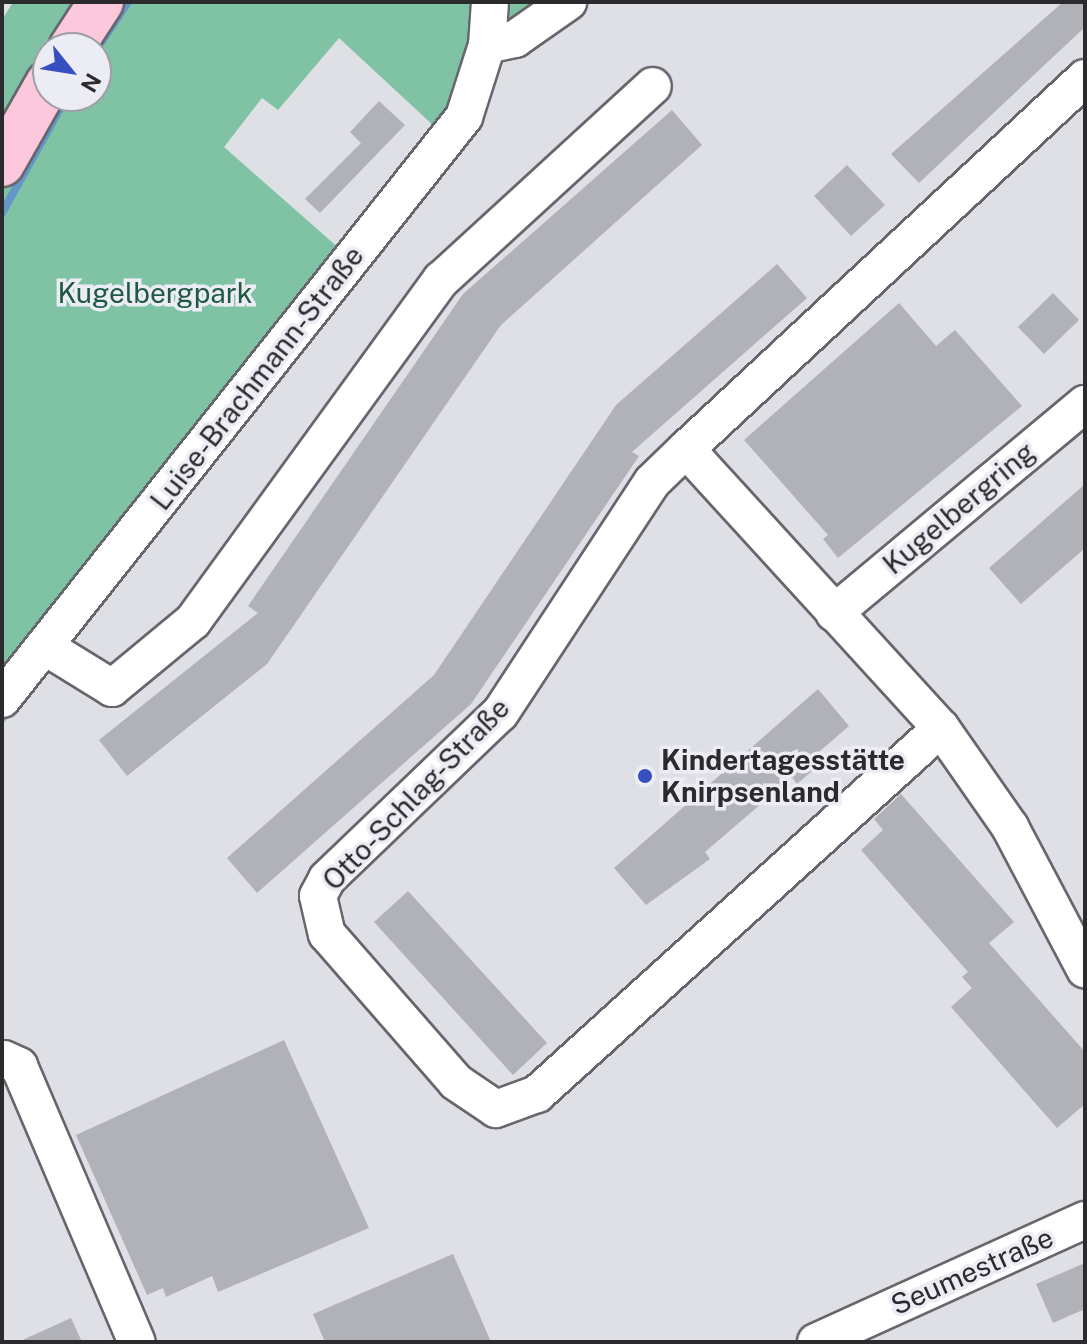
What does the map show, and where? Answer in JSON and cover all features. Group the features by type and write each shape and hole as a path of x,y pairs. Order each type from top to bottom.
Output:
{"main road":[{"path":"81,32 101,2"},
{"path":"2,164 32,111"}],"street":[{"name":"Luise-Brachmann-Straße","path":"2,699 464,117 487,45 490,2"},
{"path":"487,45 515,39 568,2"},
{"name":"Otto-Schlag-Straße","path":"941,728 537,1094 496,1109 456,1082 327,934 318,896 327,879 500,713 652,482 1085,78"},
{"path":"44,646 112,688 193,621 441,280 653,86"},
{"name":"Kugelbergring","path":"834,613 1085,404"},
{"path":"686,449 941,728 1010,827 1081,948"},
{"path":"4,1059 19,1066 137,1342"},
{"name":"Seumestraße","path":"816,1342 1085,1220"}],"green space":[{"name":"Kugelbergpark","path":"13,2 539,2 513,18 489,102 462,152 339,38 278,110 262,98 224,147 366,272 2,725 2,20"}],"building":[{"path":"1063,2 1085,2 1085,27 919,183 891,154"},
{"path":"379,101 405,125 320,213 305,199 361,143 350,132"},
{"path":"672,110 702,145 501,325 267,664 127,776 99,740 258,613 248,606 463,294"},
{"path":"847,165 885,205 851,236 814,196"},
{"path":"777,264 807,298 632,452 639,456 471,704 257,893 227,858 434,675 616,405"},
{"path":"1053,293 1079,320 1044,354 1018,327"},
{"path":"899,303 936,346 955,330 1022,406 838,558 823,539 828,535 744,440"},
{"path":"1085,484 1085,548 1021,604 989,568"},
{"path":"818,689 849,726 813,757 820,764 797,784 792,777 705,852 710,859 646,905 614,868"},
{"path":"901,794 1014,922 989,943 1085,1052 1085,1104 1057,1128 951,1007 972,988 962,977 968,972 861,850 883,830 874,819"},
{"path":"408,891 547,1043 513,1075 374,922"},
{"path":"284,1040 369,1228 218,1292 212,1276 166,1297 163,1288 147,1295 76,1135"},
{"path":"453,1254 491,1342 325,1342 313,1314"},
{"path":"1085,1263 1085,1309 1053,1323 1036,1284"},
{"path":"71,1318 82,1342 18,1342"}],"waterway":[{"path":"108,32 128,2"},
{"path":"2,213 58,112"}],"place":[{"name":"Kindertagesstätte Knirpsenland","path":"645,776"}]}
